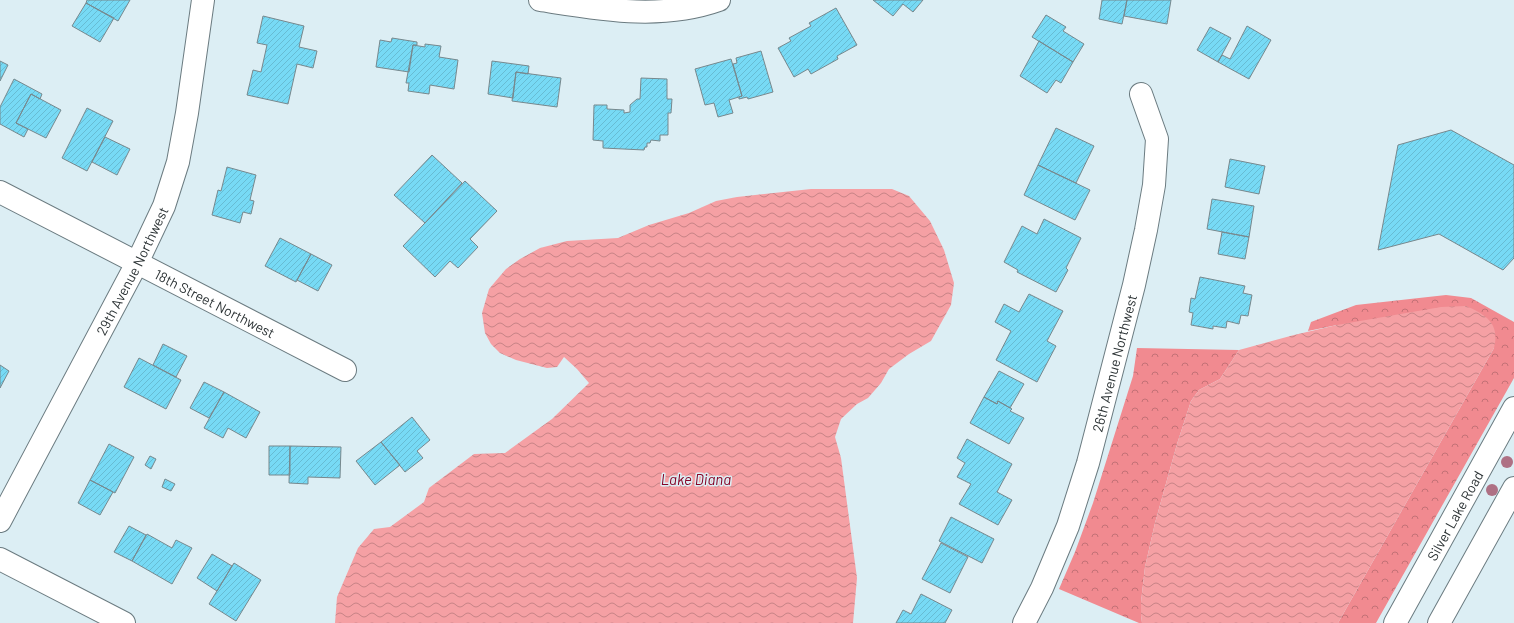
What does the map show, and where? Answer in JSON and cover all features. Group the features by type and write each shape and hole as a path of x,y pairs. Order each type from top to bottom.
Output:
{"street":[{"name":"29th Avenue Northwest","path":"0,521 137,262 164,206 178,162 187,113 203,0"},
{"path":"540,0 610,10 641,12 675,11 719,0"},
{"name":"26th Avenue Northwest","path":"1024,623 1042,588 1068,526 1088,463 1134,286 1154,185 1157,139 1141,94"},
{"name":"18th Street Northwest","path":"0,192 345,370"},
{"name":"Silver Lake Road","path":"1396,623 1514,408"},
{"path":"1439,623 1514,488"},
{"path":"0,558 124,623"}],"green space":[{"path":"1446,295 1471,298 1514,322 1514,378 1376,623 1338,623 1494,348 1337,325 1308,331 1311,322 1356,305"},
{"path":"1137,348 1239,350 1220,379 1199,390 1191,401 1177,444 1155,523 1145,567 1141,602 1142,623 1059,589 1075,552 1093,503 1133,376"}],"water":[{"name":"Lake Diana","path":"811,189 892,189 909,196 930,221 944,250 954,283 951,305 931,341 909,354 889,369 881,383 868,398 857,404 841,419 835,437 841,458 857,578 853,623 335,623 337,597 358,548 374,529 390,527 424,502 429,488 474,454 505,453 552,419 589,383 564,357 557,367 547,368 516,360 500,353 491,344 485,333 482,313 489,289 506,269 540,248 567,241 618,238 649,225 689,213 716,201 737,197"},
{"path":"1466,306 1480,313 1490,321 1495,333 1494,348 1338,623 1142,623 1141,602 1145,567 1155,523 1177,444 1191,401 1199,390 1220,379 1239,350 1337,325 1441,307"}],"building":[{"path":"87,0 130,0 118,21 86,3"},
{"path":"873,0 923,0 913,12 903,4 893,16"},
{"path":"1102,0 1127,0 1122,24 1099,19"},
{"path":"1127,0 1171,0 1167,24 1124,16"},
{"path":"86,3 114,18 100,42 72,26"},
{"path":"836,8 857,45 837,56 838,59 811,74 808,69 794,77 778,48 791,41 789,38 811,26 809,23"},
{"path":"1046,15 1066,27 1063,31 1084,44 1073,62 1032,37"},
{"path":"263,16 304,26 299,47 317,51 313,68 297,64 288,104 247,95 253,70 261,72 267,45 257,43"},
{"path":"1247,26 1271,40 1249,79 1218,62 1222,55 1230,59"},
{"path":"1210,27 1231,38 1218,62 1197,50"},
{"path":"392,38 417,42 417,45 413,45 409,72 376,67 380,40 391,42"},
{"path":"1039,41 1073,62 1061,83 1056,80 1047,93 1020,76"},
{"path":"425,44 441,46 439,57 458,60 454,89 430,85 429,94 408,91 409,83 406,83 413,45 425,47"},
{"path":"761,51 773,92 748,99 747,97 739,99 739,97 742,96 733,64 737,63 736,58"},
{"path":"731,59 742,96 729,100 733,113 718,117 714,103 705,105 695,69"},
{"path":"0,61 8,65 0,81"},
{"path":"492,61 529,66 528,74 516,72 513,98 488,94"},
{"path":"516,72 561,78 557,107 512,101"},
{"path":"641,78 667,79 667,99 672,99 671,113 668,113 668,135 660,135 660,141 651,140 650,143 647,143 647,147 645,147 644,150 603,148 603,141 593,140 594,105 607,105 607,109 624,110 624,113 630,112 630,105 637,99 640,99"},
{"path":"14,79 42,94 40,99 31,94 16,123 28,129 24,137 0,124 0,107"},
{"path":"31,94 61,110 46,138 16,123"},
{"path":"87,108 113,121 87,171 62,158"},
{"path":"1056,128 1094,146 1076,183 1038,165"},
{"path":"1451,130 1514,165 1514,258 1503,270 1439,234 1378,250 1398,145"},
{"path":"105,137 130,149 117,175 92,162"},
{"path":"432,155 462,183 425,223 394,195"},
{"path":"1230,159 1265,166 1259,194 1225,187"},
{"path":"1038,165 1090,190 1075,220 1024,195"},
{"path":"227,167 256,175 250,200 254,201 251,214 243,212 240,223 212,215 218,190 221,191"},
{"path":"465,181 497,211 470,239 478,247 458,268 450,261 435,277 403,246"},
{"path":"1212,199 1254,206 1249,237 1207,229"},
{"path":"1044,219 1081,238 1066,268 1068,270 1056,292 1017,272 1018,270 1004,262 1022,226 1037,234"},
{"path":"1222,232 1249,237 1245,259 1218,254"},
{"path":"280,238 311,254 296,282 265,266"},
{"path":"311,254 332,265 318,291 297,280"},
{"path":"1200,277 1245,286 1243,293 1252,295 1248,316 1241,315 1239,324 1227,321 1226,328 1213,326 1213,329 1191,325 1193,313 1189,312 1191,298 1195,299"},
{"path":"1029,294 1063,311 1047,341 1056,346 1037,382 996,360 1011,331 995,322 1004,304 1019,312"},
{"path":"163,344 187,356 176,377 153,365"},
{"path":"139,358 181,380 166,409 124,387"},
{"path":"0,365 9,371 0,388"},
{"path":"999,371 1024,384 1010,408 998,401 997,404 984,397"},
{"path":"204,382 224,392 209,418 190,408"},
{"path":"224,392 260,412 246,438 228,428 223,438 204,428"},
{"path":"984,397 997,404 998,401 1012,409 1010,411 1024,418 1009,444 970,423"},
{"path":"412,417 430,440 417,451 423,458 405,472 381,442"},
{"path":"967,439 1012,464 997,492 1012,500 998,525 959,504 971,484 957,477 965,463 957,458"},
{"path":"381,442 400,465 375,485 356,461"},
{"path":"109,444 134,457 115,493 90,480"},
{"path":"269,446 290,446 290,475 269,475"},
{"path":"290,446 341,447 340,478 308,477 308,484 289,483"},
{"path":"150,456 156,459 151,469 145,465"},
{"path":"165,479 175,484 171,491 162,487"},
{"path":"90,480 113,492 100,515 78,503"},
{"path":"951,517 994,539 982,563 939,541"},
{"path":"129,526 146,535 132,561 114,552"},
{"path":"147,534 172,548 176,540 192,548 172,584 132,561"},
{"path":"941,543 968,557 950,593 922,579"},
{"path":"212,554 232,566 217,591 197,578"},
{"path":"234,563 261,580 236,621 209,604"},
{"path":"921,594 952,610 945,623 896,623 903,610 911,614"}]}
